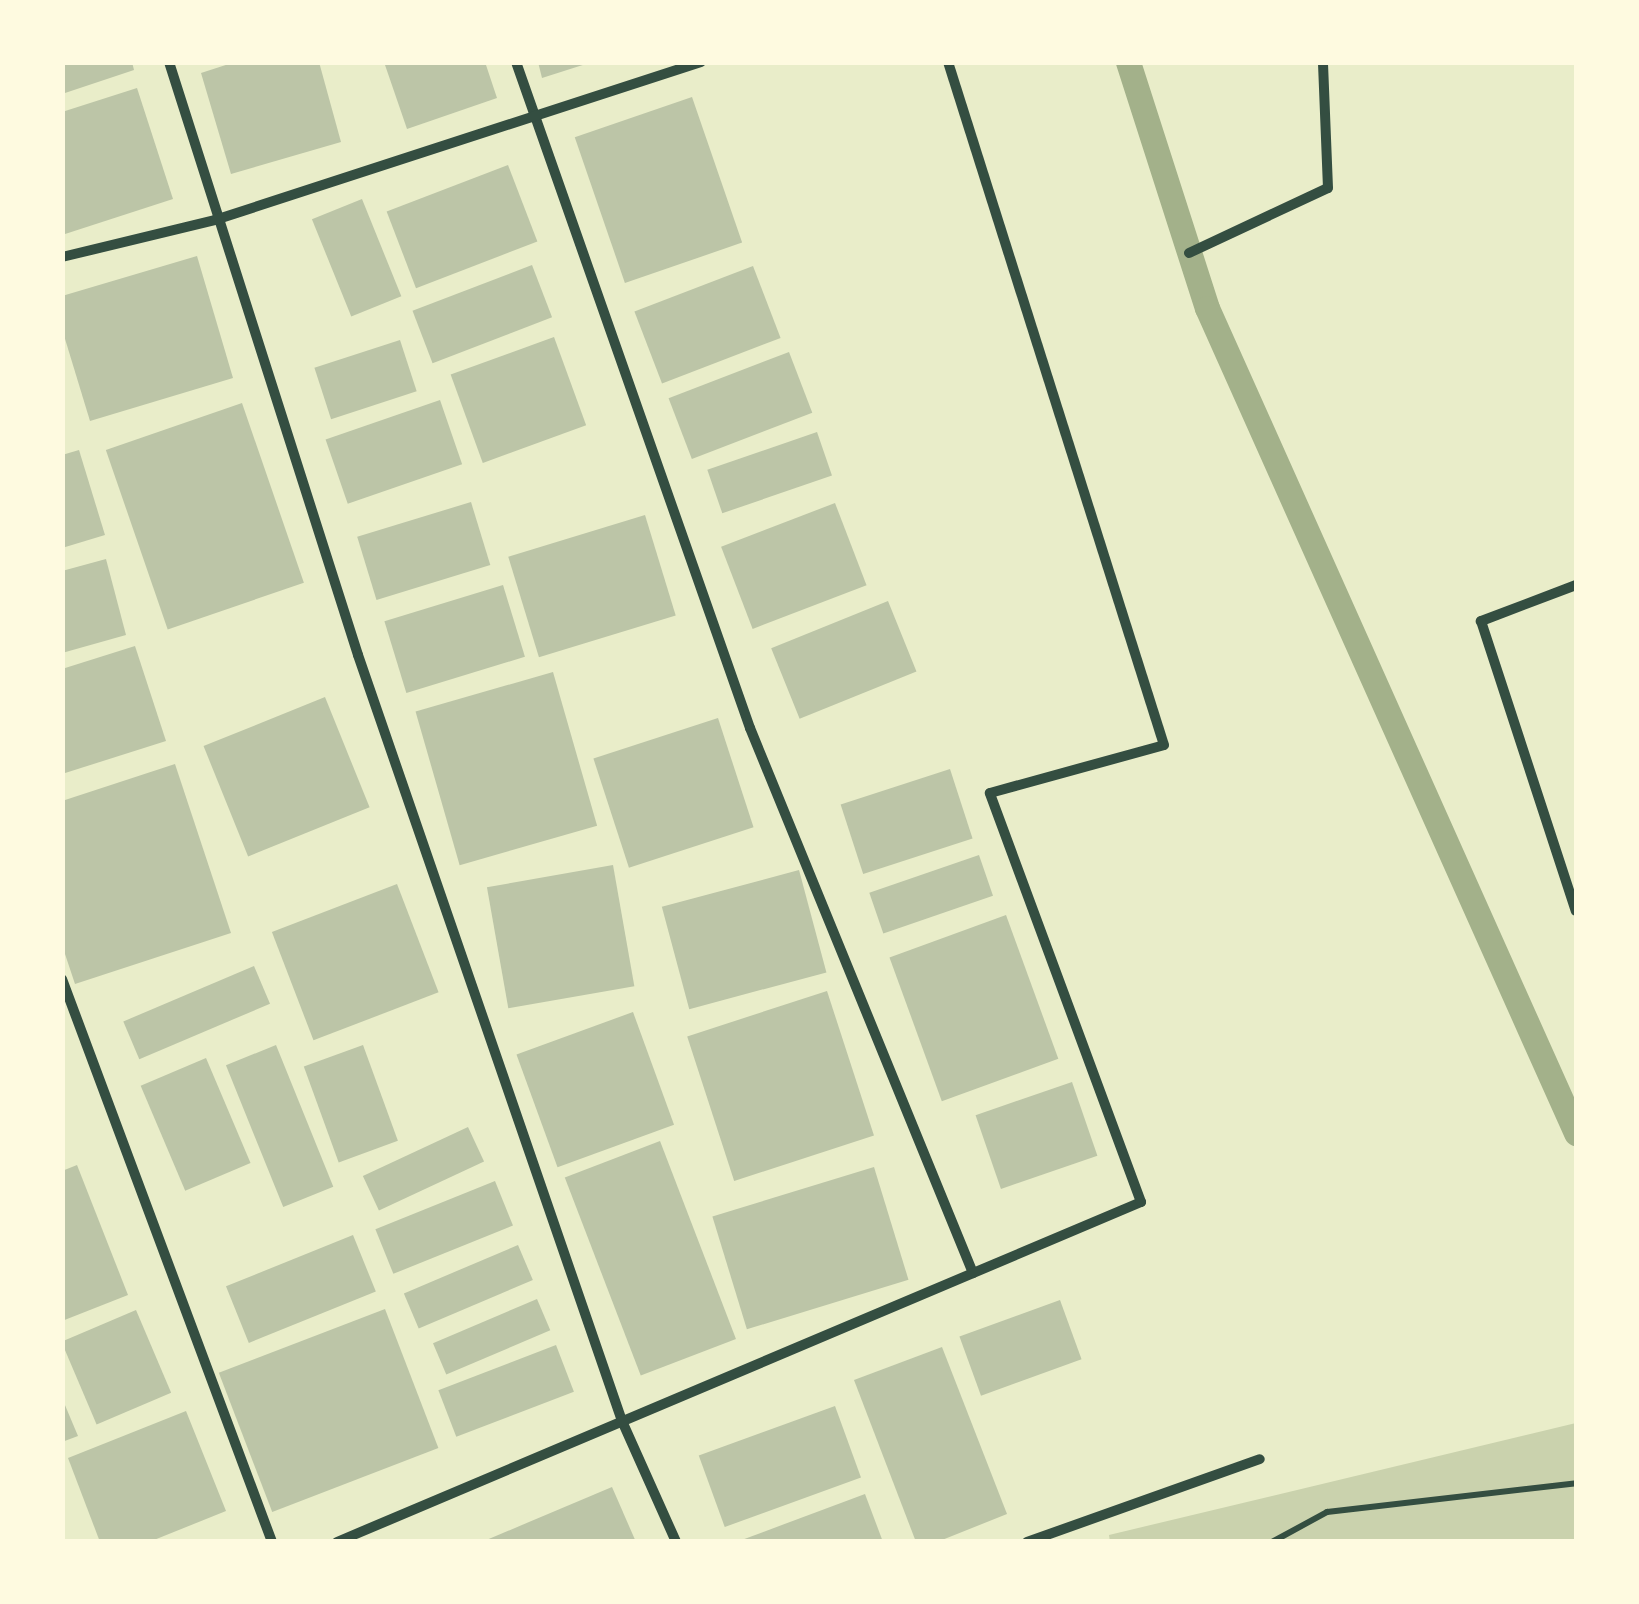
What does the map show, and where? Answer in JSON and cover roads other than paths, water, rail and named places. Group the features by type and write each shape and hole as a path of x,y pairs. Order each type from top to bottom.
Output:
{"street":[{"path":"169,62 215,220 622,1421 676,1542"},
{"path":"516,62 750,728 973,1273"},
{"path":"62,256 215,220 534,112 701,62"},
{"path":"337,1542 1140,1202 990,794 1164,745 948,62"},
{"path":"1189,253 1328,188 1324,62"},
{"path":"1576,585 1481,621 1576,912"},
{"path":"62,979 272,1542"},
{"path":"1027,1542 1260,1459"}],"waterway":[{"path":"1128,62 1207,308 1576,1133"}]}
